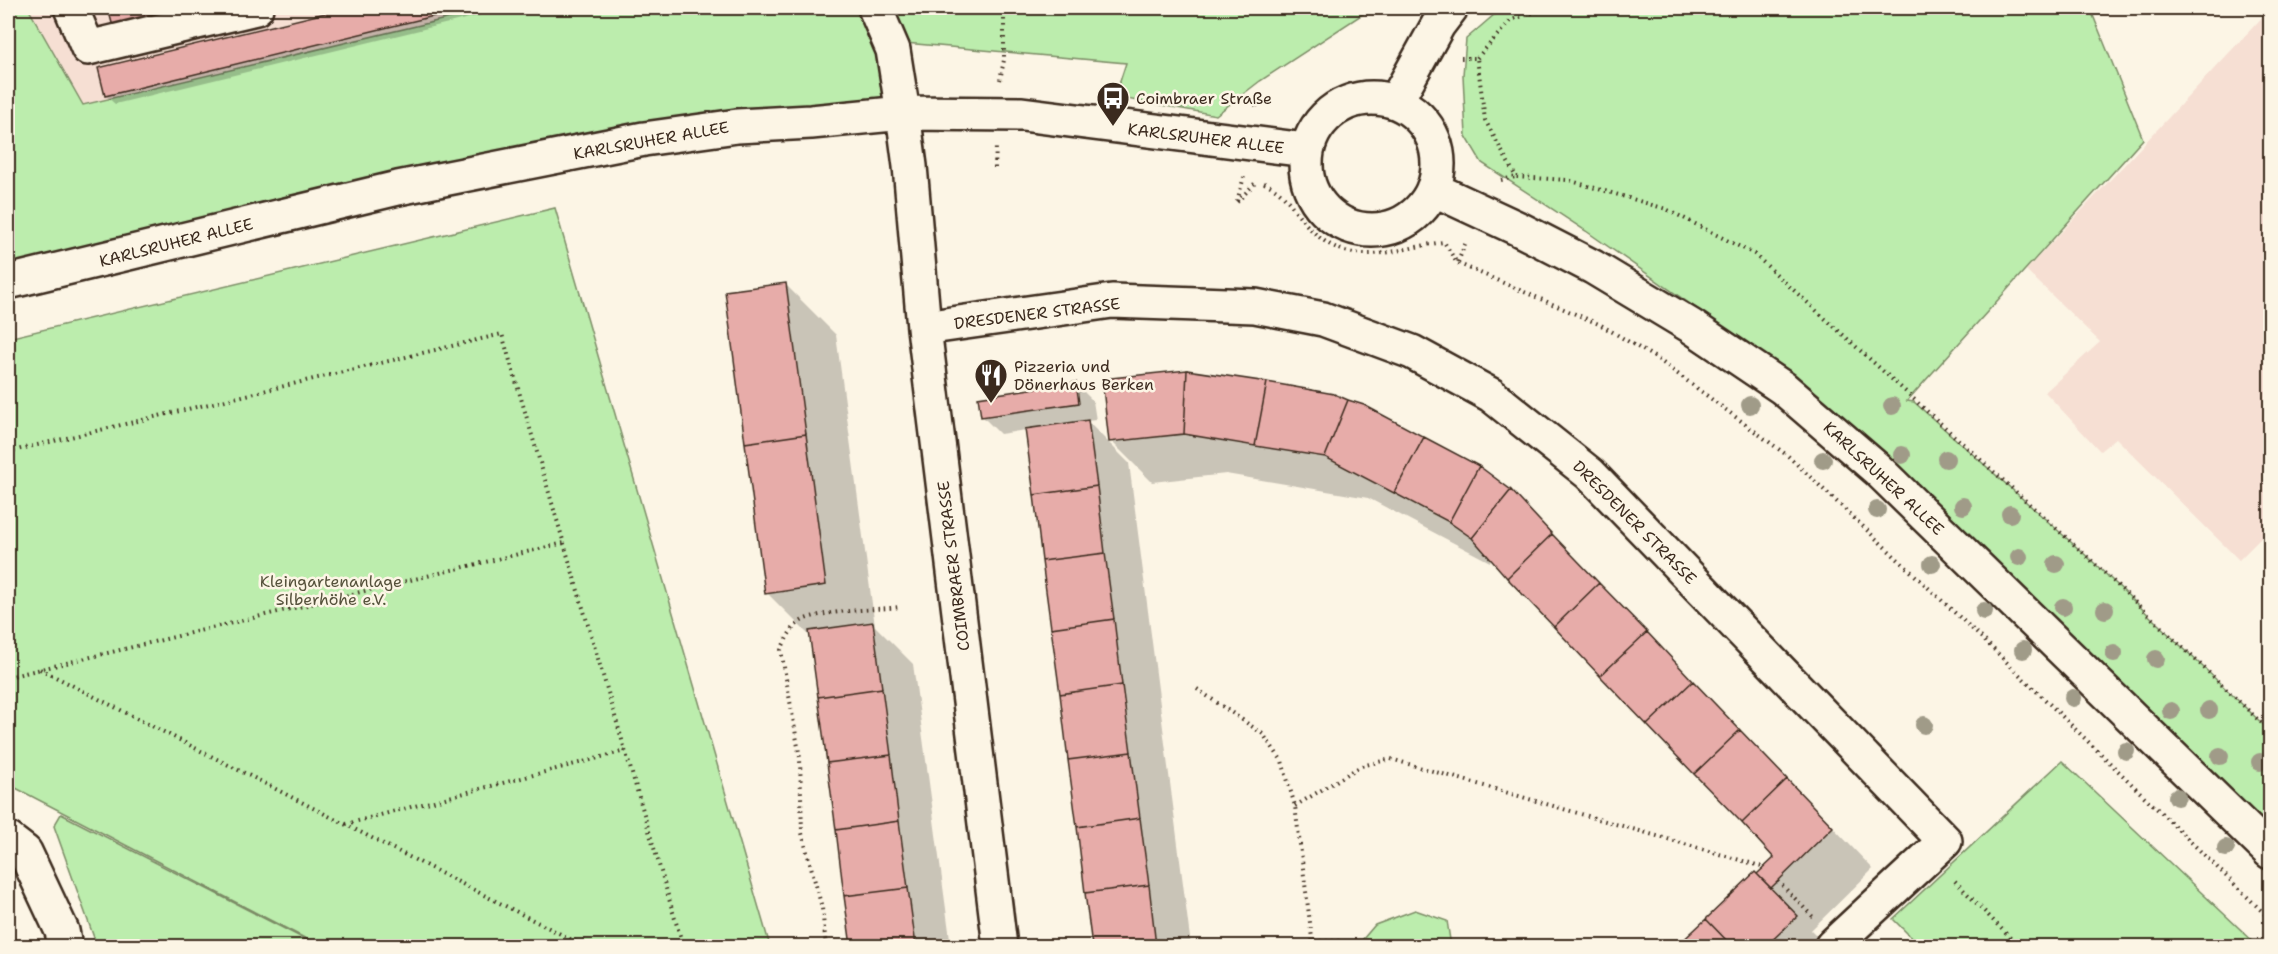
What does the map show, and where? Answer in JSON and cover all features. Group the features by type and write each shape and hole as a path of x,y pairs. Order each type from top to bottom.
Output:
{"street":[{"path":"71,8 88,48 256,8"},
{"name":"COIMBRAER STRASSE","path":"875,8 893,50 903,113 924,328 1000,946"},
{"path":"1396,101 1438,25 1451,8"},
{"path":"1373,97 1396,101 1414,112 1428,128 1437,148 1438,168 1433,189 1422,208 1405,222 1384,230 1362,230 1341,224 1324,211 1311,193 1305,172 1306,150 1315,128 1330,111 1351,100 1373,97"},
{"name":"KARLSRUHER ALLEE","path":"8,282 398,188 644,139 737,126 903,113 1022,114 1306,150"},
{"name":"KARLSRUHER ALLEE","path":"1433,189 1593,267 1691,326 1782,388 1877,469 2271,852"},
{"name":"DRESDENER STRASSE","path":"924,328 1112,301 1255,306 1323,320 1412,352 1491,395 1590,474 1945,841 1834,944"},
{"path":"8,839 25,852 62,931 65,946"}],"path":[{"path":"999,87 1004,60 1004,8"},
{"path":"1459,58 1477,58 1511,20 1546,8"},
{"path":"1477,58 1485,120 1516,177 1568,180 1666,208 1754,254 2091,560 2271,731"},
{"path":"995,168 996,140"},
{"path":"1237,202 1258,180 1279,189 1312,231 1335,247 1366,255 1396,252 1444,242 1457,262 1601,325 1659,360 1788,456 2271,919"},
{"path":"8,452 502,334 683,946"},
{"path":"8,677 564,543"},
{"path":"826,946 822,908 802,833 800,758 781,650 788,634 802,621 826,615 900,607"},
{"path":"40,669 584,946"},
{"path":"1197,689 1263,734 1282,761 1295,806 1313,944 1343,941 1354,946"},
{"path":"345,825 625,751"},
{"path":"1295,806 1361,766 1391,759 1764,867"},
{"path":"1930,855 2018,946"},
{"path":"1778,882 1834,944"}],"shaded area":[{"path":"28,8 492,8 83,105"},
{"path":"2270,9 2270,529 2239,560 2116,438 2100,451 2045,392 2100,342 2026,270"}],"green space":[{"path":"8,8 28,8 83,105 492,8 868,8 903,113 737,126 8,270"},
{"path":"887,8 1372,8 1260,81 1216,115 1115,97 1126,63 905,43"},
{"path":"1502,8 2090,8 2143,139 1907,401 1914,402 2091,560 2270,731 2270,850 2162,746 1810,388 1586,231 1482,163 1466,136 1463,75 1466,39"},
{"name":"Kleingartenanlage Silberhöhe e.V.","path":"555,208 770,946 320,946 8,784 8,338"},
{"path":"2062,761 2258,946 1920,946 1893,919"},
{"path":"61,814 318,946 97,946 54,826"},
{"path":"1415,910 1447,921 1451,946 1357,946 1375,925"}],"building":[{"path":"108,8 195,8 113,27"},
{"path":"346,8 467,8 105,96 98,68"},
{"path":"786,283 806,434 745,443 725,291"},
{"path":"1187,370 1184,434 1109,442 1102,379"},
{"path":"1187,370 1267,382 1255,446 1184,434"},
{"path":"1076,382 1079,403 981,417 978,397"},
{"path":"1267,382 1334,394 1348,400 1325,457 1255,446"},
{"path":"1348,400 1364,405 1424,437 1394,493 1325,457"},
{"path":"1088,420 1097,486 1034,495 1025,429"},
{"path":"806,434 826,585 765,594 745,443"},
{"path":"1424,437 1479,466 1449,522 1394,493"},
{"path":"1479,466 1511,490 1472,538 1449,522"},
{"path":"1097,486 1105,553 1042,561 1034,495"},
{"path":"1511,490 1552,534 1507,578 1472,538"},
{"path":"1552,534 1599,583 1554,627 1507,578"},
{"path":"1105,553 1114,619 1051,628 1042,561"},
{"path":"1599,583 1647,632 1600,676 1554,627"},
{"path":"1114,619 1122,685 1060,694 1051,628"},
{"path":"873,622 882,688 818,697 809,631"},
{"path":"1647,632 1693,681 1647,725 1600,676"},
{"path":"1693,681 1740,730 1694,774 1647,725"},
{"path":"1122,685 1131,752 1068,760 1060,694"},
{"path":"882,688 891,755 827,763 818,697"},
{"path":"1740,730 1787,779 1742,823 1694,774"},
{"path":"1131,752 1140,818 1077,827 1068,760"},
{"path":"891,755 899,821 836,830 827,763"},
{"path":"1787,779 1833,827 1771,888 1757,874 1774,858 1742,823"},
{"path":"1140,818 1149,885 1085,893 1077,827"},
{"path":"899,821 908,888 844,896 836,830"},
{"path":"1755,872 1798,916 1766,946 1732,946 1706,919"},
{"path":"1149,885 1156,946 1092,946 1085,893"},
{"path":"908,888 916,946 851,946 844,896"},
{"path":"1706,919 1732,946 1677,946"}],"place":[{"name":"Coimbraer Straße","path":"1113,127"},
{"name":"Pizzeria und Dönerhaus Berken","path":"991,404"}]}
